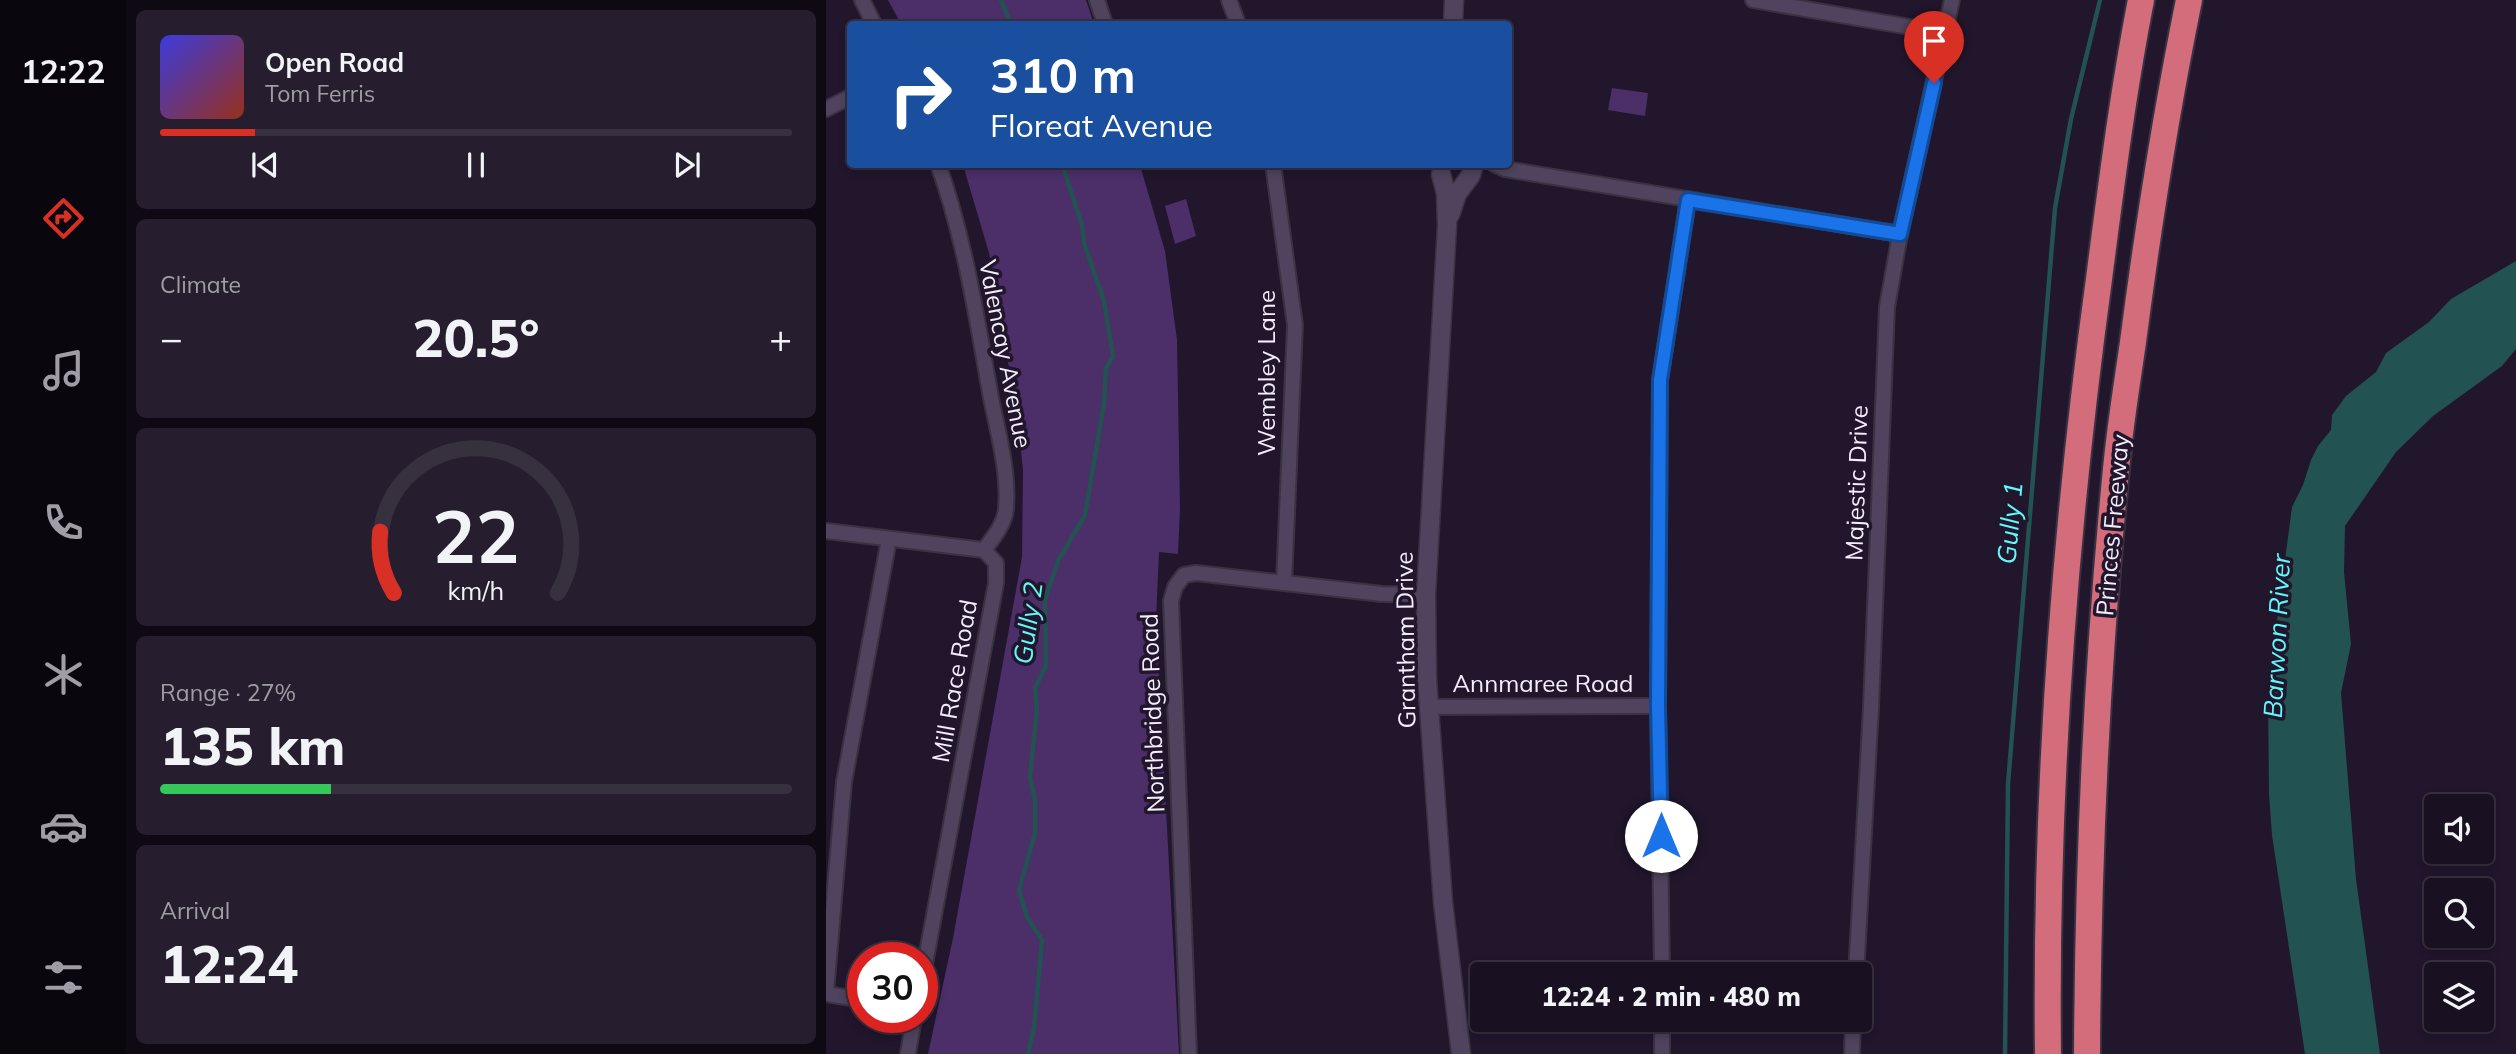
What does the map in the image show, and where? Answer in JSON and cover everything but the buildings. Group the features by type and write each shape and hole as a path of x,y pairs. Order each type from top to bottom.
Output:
{"highway":[{"name":"Princes Freeway","path":"2048,1054 2051,861 2058,696 2081,409 2118,141 2141,0"},
{"name":"Princes Freeway","path":"2087,1054 2096,753 2116,466 2144,260 2189,0"}],"street":[{"path":"862,0 872,21"},
{"path":"1097,0 1104,21"},
{"path":"1229,0 1237,21"},
{"path":"1452,21 1454,0"},
{"path":"1753,0 1945,33"},
{"name":"Majestic Drive","path":"1857,962 1871,708 1886,307 1952,0"},
{"path":"826,109 847,98"},
{"name":"Valencay Avenue","path":"939,168 953,212 974,302 1005,472 1006,510 1000,528 984,550"},
{"name":"Wembley Lane","path":"1274,168 1295,325 1284,583"},
{"path":"1469,174 1496,168"},
{"path":"1506,168 1900,234"},
{"name":"Grantham Drive","path":"1440,169 1453,182 1469,174"},
{"name":"Grantham Drive","path":"1440,169 1446,194 1447,226 1426,595 1429,707 1443,902 1461,1054"},
{"name":"Grantham Drive","path":"1447,226 1457,194 1469,174"},
{"path":"1662,962 1658,706 1660,380 1688,200"},
{"path":"826,531 984,550"},
{"path":"847,997 826,993 844,782 889,539"},
{"name":"Mill Race Road","path":"929,942 996,583 996,564 984,550"},
{"name":"Northbridge Road","path":"1189,1054 1171,601 1175,587 1184,575 1196,573 1382,594 1426,595"},
{"name":"Annmaree Road","path":"1429,707 1658,706"},
{"path":"1662,1032 1662,1054"},
{"path":"1852,1054 1853,1032"},
{"path":"908,1054 911,1033"}],"shaded area":[{"path":"888,0 1086,0 1093,21 899,21"},
{"path":"1612,88 1648,93 1645,116 1608,110"},
{"path":"964,168 1141,168 1165,251 1177,340 1180,508 1178,554 1159,552 1156,620 1179,1054 928,1054 933,1033 938,1033 938,1008 1022,557 1023,470 1017,414 989,253"},
{"path":"1186,199 1196,236 1175,244 1165,206"}],"water":[{"name":"Barwon River","path":"2516,261 2516,349 2502,366 2433,416 2396,452 2345,526 2344,572 2351,644 2341,693 2356,879 2380,1054 2305,1054 2272,835 2269,794 2268,689 2292,507 2318,446 2331,430 2332,415 2346,396 2376,372 2386,353 2429,322 2451,299"}],"waterway":[{"name":"Gully 2","path":"1001,0 1010,21"},
{"name":"Gully 1","path":"2005,1054 2008,784 2055,208 2071,119 2100,0"},
{"name":"Gully 2","path":"1028,1054 1034,1028 1042,940 1027,917 1019,890 1035,833 1035,801 1030,777 1037,709 1035,688 1046,666 1045,599 1059,559 1085,515 1104,403 1106,368 1113,356 1104,301 1084,243 1082,225 1063,168"}],"route":[{"path":"1661,836 1658,706 1660,380 1688,200 1900,234 1934,83"}]}
